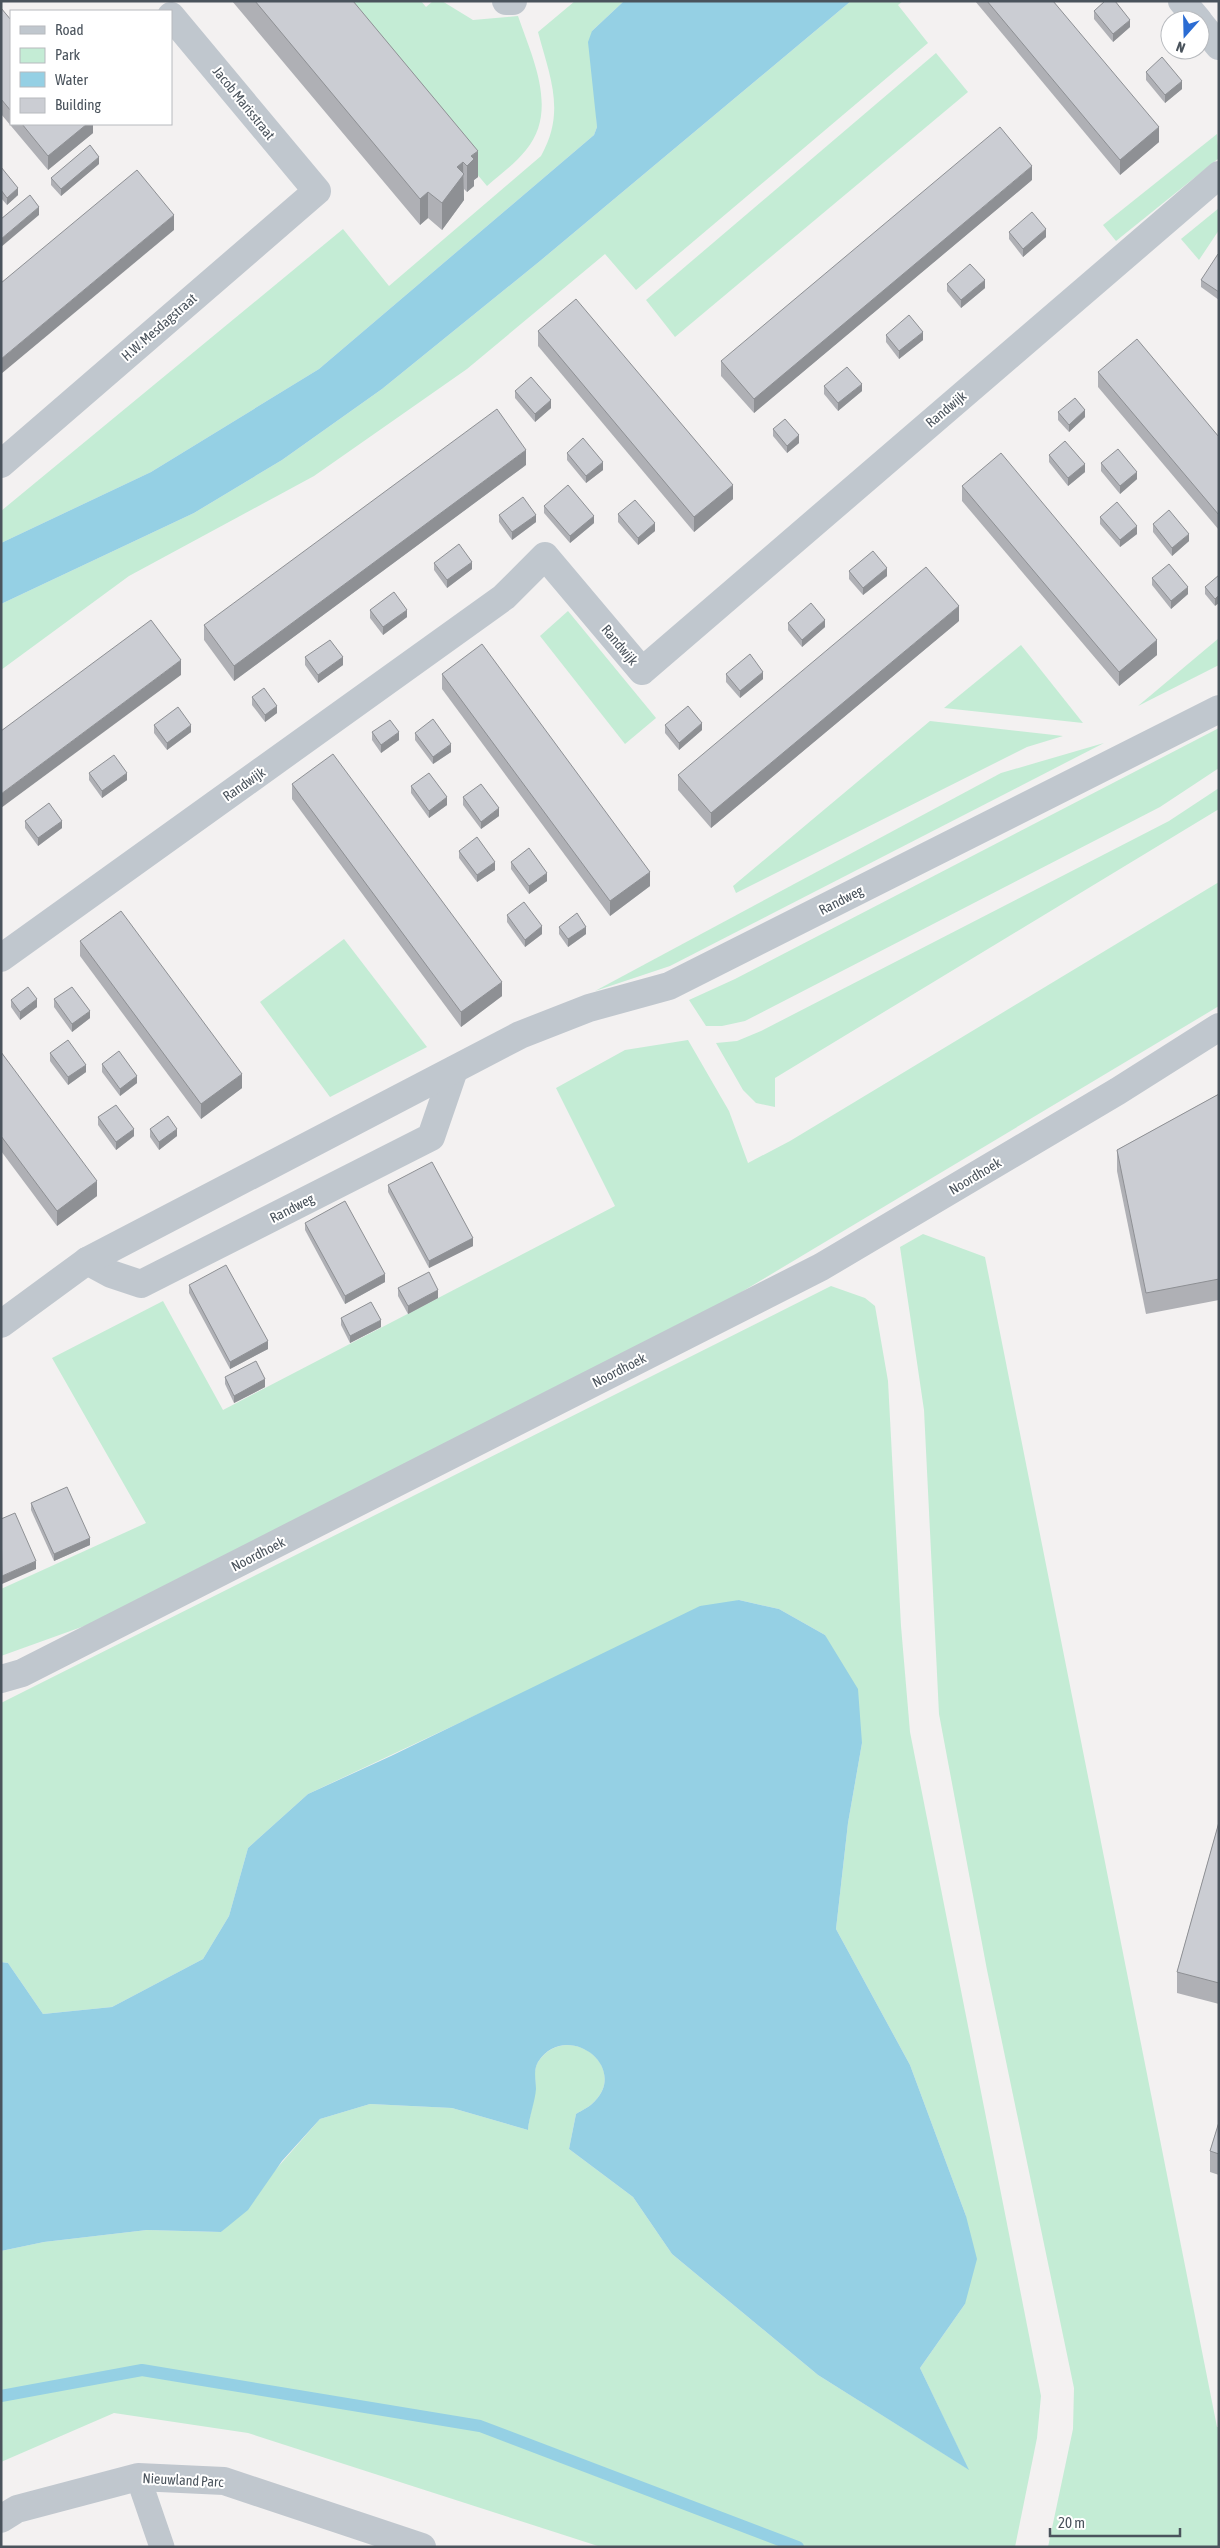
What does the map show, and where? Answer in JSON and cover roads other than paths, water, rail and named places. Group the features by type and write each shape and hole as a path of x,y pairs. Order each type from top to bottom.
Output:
{"street":[{"path":"506,1 513,1"},
{"name":"Jacob Marisstraat","path":"172,17 317,191"},
{"path":"1210,33 1219,46"},
{"name":"Randwijk","path":"1,958 504,597 545,556 642,671 1219,176"},
{"name":"H.W. Mesdagstraat","path":"1,464 317,191"},
{"name":"Randweg","path":"1,1324 87,1261 529,1031 588,1008 669,986 1219,709"},
{"name":"Noordhoek","path":"1,1679 22,1673 821,1267 1118,1091 1219,1027"},
{"name":"Randweg","path":"87,1261 111,1274 141,1284 431,1137 454,1070"},
{"name":"Nieuwland Parc","path":"1,2519 17,2509 138,2477 224,2480 422,2547"}],"lane":[{"path":"138,2477 162,2547"}],"water":[{"path":"624,1 851,1 540,261 382,389 282,460 194,513 1,604 1,543 151,472 319,369 594,135 597,127 588,42 592,31"},
{"path":"739,1600 779,1609 825,1635 858,1689 862,1743 848,1823 836,1929 910,2065 966,2216 977,2259 965,2304 920,2368 969,2470 818,2375 672,2254 633,2197 569,2149 576,2114 595,2101 603,2087 604,2074 599,2062 589,2052 577,2046 563,2045 550,2050 536,2065 536,2089 528,2130 452,2108 370,2104 320,2119 282,2161 248,2210 221,2232 147,2230 44,2242 1,2251 1,1962 8,1963 43,2014 112,2007 203,1959 229,1916 248,1848 308,1794 391,1756 700,1606"}],"waterway":[{"path":"1,2396 142,2370 480,2426 798,2547"}]}
